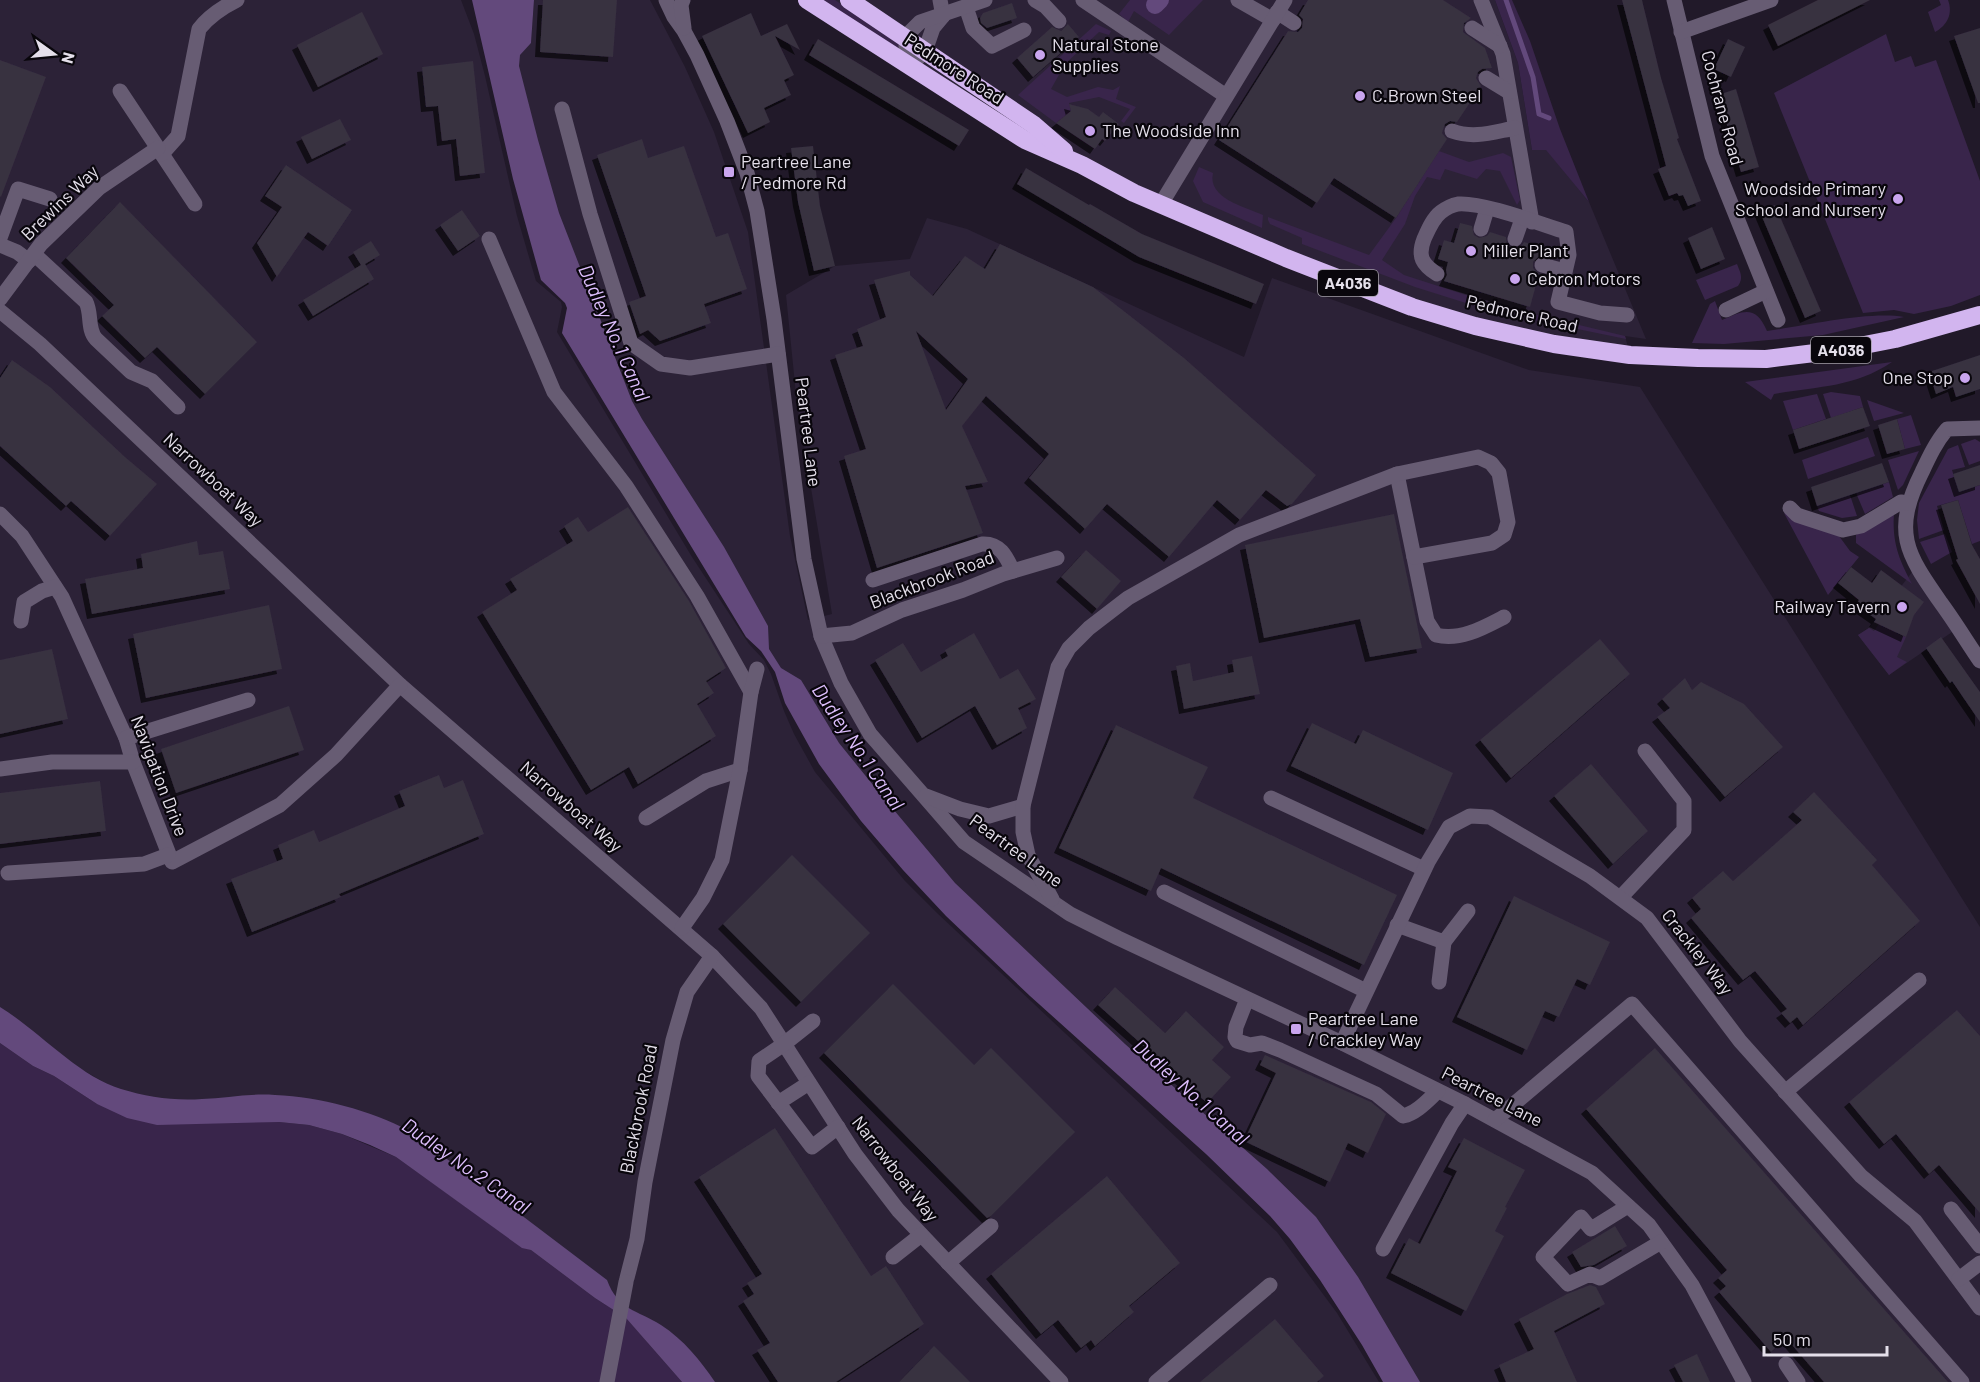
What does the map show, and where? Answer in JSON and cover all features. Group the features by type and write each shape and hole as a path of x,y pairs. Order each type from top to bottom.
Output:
{"highway":[{"name":"Pedmore Road","path":"807,0 1024,140 1082,165 1124,188 1286,258 1412,307 1474,326 1527,339 1630,355 1766,358 1839,350 1915,335 1980,315"},
{"name":"Pedmore Road","path":"849,0 1034,125 1082,165"}],"street":[{"path":"160,151 178,136 199,29 205,21 226,5 237,0"},
{"name":"Peartree Lane","path":"666,0 684,31 727,121 747,173 756,211 804,559 821,636 841,683 870,734 964,842 1070,914 1465,1104 1592,1173 1649,1225 1692,1285 1744,1382"},
{"name":"Peartree Lane","path":"683,0 681,5 684,31"},
{"path":"940,0 943,16"},
{"path":"910,66 906,46 907,38 920,22 985,0"},
{"path":"1035,0 1045,6 1059,21"},
{"path":"1083,0 1226,96"},
{"path":"1238,0 1277,12 1294,23"},
{"path":"1481,0 1503,54 1515,128 1527,220 1515,239"},
{"name":"Cochrane Road","path":"1674,0 1712,156 1778,320"},
{"path":"1681,32 1771,0"},
{"path":"966,7 973,28 992,46 1024,30"},
{"path":"1161,204 1277,12"},
{"path":"1213,116 1225,110 1272,36 1277,12"},
{"path":"910,66 925,51 933,28 943,16"},
{"path":"1472,28 1500,46"},
{"path":"1486,78 1509,92"},
{"path":"120,91 195,204"},
{"path":"562,109 590,214 631,343 661,364 690,368 777,354"},
{"path":"1452,131 1464,135 1480,135 1515,128"},
{"name":"Brewins Way","path":"0,299 32,257 99,188 160,151"},
{"path":"0,238 18,189 50,199"},
{"path":"1437,274 1426,267 1421,257 1422,245 1428,228 1440,212 1456,204 1487,208 1566,232 1569,255 1558,302 1600,313 1627,315"},
{"path":"1481,229 1487,208"},
{"path":"489,239 554,392 626,486 697,596 751,692"},
{"path":"0,245 32,257 86,302 89,308 92,335 131,372 152,381 178,407"},
{"path":"1542,264 1565,271"},
{"path":"1726,310 1766,291"},
{"name":"Narrowboat Way","path":"0,311 57,360 400,685 712,956 761,1008 855,1154 898,1210 1061,1382"},
{"path":"1980,428 1947,429 1937,442 1908,503 1906,522 1907,543 1916,567 1980,661"},
{"path":"1053,902 1028,855 1023,832 1023,806 1058,667 1069,648 1089,628 1128,598 1239,535 1397,474 1478,457 1491,463 1499,473 1508,522 1504,535 1492,543 1414,557"},
{"path":"1397,474 1427,621 1436,635 1447,638 1478,630 1504,617"},
{"path":"1790,508 1797,514 1843,530 1861,526 1901,502 1908,503"},
{"name":"Navigation Drive","path":"0,514 22,536 62,597 126,738 172,862 280,805 336,755 400,685"},
{"path":"873,580 982,543 997,546 1005,555 1013,571"},
{"name":"Blackbrook Road","path":"821,636 852,633 902,610 1057,558"},
{"path":"21,621 24,602 42,591 55,587"},
{"path":"682,928 703,898 722,860 757,669"},
{"path":"126,738 248,700"},
{"path":"1621,897 1684,830 1684,801 1645,751"},
{"path":"0,769 52,762 133,762"},
{"path":"646,818 706,781 740,770"},
{"path":"920,794 960,809 989,816 1023,806"},
{"path":"1271,798 1424,869"},
{"name":"Crackley Way","path":"1342,1043 1424,869 1449,827 1470,816 1490,817 1590,876 1647,918 1740,1041 1861,1176 1915,1221 1980,1308"},
{"path":"8,873 144,864 168,855"},
{"path":"1164,892 1366,991"},
{"path":"1439,982 1444,942 1468,911"},
{"path":"1397,925 1444,942"},
{"name":"Blackbrook Road","path":"607,1382 626,1280 637,1239 645,1182 673,1040 687,992 712,956"},
{"path":"1785,1092 1919,980"},
{"path":"1248,999 1236,1027 1237,1041 1250,1045 1262,1043 1291,1054 1376,1094 1403,1116 1419,1108 1438,1091"},
{"path":"1495,1120 1632,1004 1962,1382"},
{"path":"813,1021 759,1061 758,1076 812,1147 837,1127"},
{"path":"778,1103 809,1083"},
{"path":"1383,1249 1452,1123 1465,1104"},
{"path":"1628,1206 1591,1229 1581,1217 1543,1257 1568,1284 1590,1274 1600,1278 1661,1242"},
{"path":"1951,1209 1980,1246"},
{"path":"948,1263 991,1226"},
{"path":"893,1257 921,1235"},
{"path":"1959,1279 1980,1263"},
{"path":"1156,1382 1270,1285"},
{"path":"1786,1364 1798,1382"}],"shaded area":[{"path":"0,0 461,0 474,34 517,216 536,281 561,302 557,332 692,557 749,644 764,660 794,734 815,772 905,881 937,913 1277,1232 1337,1313 1379,1382 700,1382 364,1128 153,1110 0,1023"},
{"path":"472,0 534,0 531,43 520,55 519,66 559,213 632,401 724,547 768,626 769,649 781,668 801,680 839,743 955,883 1125,1044 1267,1169 1316,1217 1358,1277 1420,1382 1383,1382 1320,1280 1270,1216 1206,1154 1030,996 946,916 861,821 819,764 785,703 775,672 761,651 746,637 562,333 567,308 565,303 541,280 513,179"},
{"path":"534,0 650,0 685,67 714,132 748,232 790,536 808,620 832,614 797,404 786,295 835,266 910,259 927,218 967,229 1244,357 1272,278 1529,370 1640,387 1980,927 1980,1382 1403,1382 1313,1240 962,909 764,650 563,275 515,58 531,43"},
{"path":"816,0 835,0 901,45 900,49"},
{"path":"824,0 1495,0 1518,63 1532,150 1546,149 1589,202 1646,339 1625,336 1630,355 1535,344 1288,260 1006,119"},
{"path":"1130,0 1203,0 1169,35 1134,11 1128,22 1119,14"},
{"path":"1495,0 1512,0 1530,41 1560,129 1589,202 1546,150 1532,150 1518,63"},
{"path":"1939,0 1948,0 1950,14 1943,26 1935,32 1928,12 1941,5"},
{"path":"1096,24 1111,31 1109,35 1099,32 1065,64 1051,89 1067,97 1098,87 1113,90 1120,86 1116,99 1136,107 1124,123 1121,121 1130,109 1099,97 1069,103 1071,111 1056,123 1018,95"},
{"name":"Woodside Primary School and Nursery","path":"1886,34 1895,62 1911,56 1915,67 1936,60 1980,181 1980,295 1951,306 1914,314 1894,310 1863,313 1774,93"},
{"path":"1439,151 1469,162 1503,153 1511,157 1520,200 1517,205 1500,171 1486,169 1477,179 1445,169 1440,180 1427,177 1415,196 1405,224 1382,260 1404,275 1500,306 1625,336 1626,339 1505,314 1415,287 1302,244 1302,238 1270,224 1268,220 1268,217 1369,255"},
{"path":"1199,167 1213,173 1213,182 1221,195 1263,215 1262,228 1203,202 1193,181"},
{"path":"1737,264 1741,278 1738,286 1705,300 1696,280"},
{"path":"1715,301 1722,320 1743,312 1754,313 1767,331 1855,317 1904,317 1823,335 1724,344 1692,343 1710,304"},
{"path":"1892,362 1863,377 1774,394 1771,400 1745,382"},
{"path":"1831,392 1860,396 1863,407 1831,418 1823,394"},
{"path":"1817,394 1826,419 1793,430 1783,401"},
{"path":"1867,400 1904,413 1874,421"},
{"path":"1911,415 1921,445 1905,449 1897,419"},
{"path":"1868,437 1875,456 1808,479 1802,460"},
{"path":"1975,439 1980,442 1980,461 1969,465 1961,444"},
{"path":"1958,445 1965,467 1952,470 1959,492 1980,485 1980,541 1972,544 1958,500 1937,506 1944,530 1919,539 1917,520 1919,503 1948,449"},
{"path":"1919,451 1903,485 1898,490 1888,460"},
{"path":"1889,482 1893,497 1865,514 1856,493"},
{"path":"1850,495 1857,516 1842,518 1819,511 1817,506"},
{"path":"1894,512 1897,550 1912,584 1856,543 1856,535"},
{"path":"1784,513 1839,536 1850,551 1859,557 1828,595"},
{"path":"1945,534 1952,552 1931,564 1920,542"},
{"path":"1916,567 1958,628 1889,675 1858,635 1869,628"},
{"path":"1884,616 1897,630 1896,633 1906,637 1897,657 1907,662 1889,675 1858,635 1869,628 1874,631"},
{"path":"0,1007 89,1074 121,1089 171,1099 247,1095 292,1096 361,1111 410,1131 607,1280 617,1298 629,1308 661,1325 677,1337 715,1382 682,1382 626,1318 531,1250 522,1248 396,1157 342,1134 309,1125 279,1122 157,1125 127,1118 97,1104 54,1076 33,1066 0,1043"},
{"path":"0,1043 33,1066 54,1076 97,1104 309,1125 342,1134 396,1157 626,1318 682,1382 0,1382"}],"building":[{"path":"543,0 617,0 613,57 540,52"},
{"name":"C.Brown Steel","path":"1308,0 1443,0 1471,18 1464,23 1463,32 1485,48 1492,68 1478,72 1476,78 1481,86 1457,122 1450,121 1445,124 1442,133 1447,139 1396,218 1334,178 1317,203 1219,140 1288,31 1298,32 1302,28 1303,19 1299,15"},
{"path":"1622,0 1642,0 1661,78 1679,138 1677,139 1701,201 1688,206 1683,195 1679,196 1677,193 1669,196 1658,169 1666,166"},
{"path":"1818,0 1870,0 1778,46 1768,25"},
{"path":"1012,3 1017,18 987,28 981,23 980,18 983,13"},
{"path":"362,12 383,54 318,87 297,45"},
{"path":"751,13 761,36 787,24 800,50 775,36 794,75 784,80 791,95 764,108 770,122 748,133 702,36"},
{"name":"Natural Stone Supplies","path":"1068,24 1079,37 1033,77 1017,58 1052,27 1061,31"},
{"path":"1980,28 1980,103 1978,103 1954,36"},
{"path":"818,39 969,130 959,146 809,55"},
{"path":"1728,39 1745,47 1731,77 1714,69"},
{"path":"0,60 46,77 1,197 0,196"},
{"path":"473,61 485,173 460,176 456,139 442,141 438,106 426,107 422,67"},
{"path":"1736,89 1759,167 1741,172 1718,95"},
{"name":"The Woodside Inn","path":"1069,104 1088,109 1099,117 1103,112 1119,124 1105,141 1102,139 1095,149 1056,123 1071,111"},
{"path":"340,119 351,140 312,159 301,137"},
{"path":"642,139 648,158 684,146 716,237 728,233 747,289 704,304 711,323 660,341 648,330 640,334 629,302 646,296 597,155"},
{"path":"813,146 820,206 835,266 814,271 798,202 791,148"},
{"path":"286,165 352,210 328,246 308,232 277,277 257,243 282,207 265,196"},
{"path":"1026,168 1142,234 1264,284 1256,304 1139,257 1017,184"},
{"path":"120,202 257,342 205,394 157,347 145,358 102,316 114,305 66,258"},
{"path":"1775,205 1821,311 1805,318 1760,212"},
{"path":"462,210 480,236 458,251 440,225"},
{"path":"1460,223 1472,226 1474,235 1479,238 1487,236 1490,232 1506,237 1507,245 1512,248 1521,247 1524,242 1547,249 1545,256 1539,256 1533,262 1533,268 1539,274 1530,307 1444,281 1448,262 1438,259 1444,240 1454,243"},
{"path":"1712,227 1725,259 1701,269 1688,238"},
{"path":"371,241 380,255 365,264 374,279 313,316 303,300 361,265 353,252"},
{"path":"1000,244 1093,287 1184,358 1316,475 1292,504 1287,506 1266,490 1240,520 1217,500 1169,557 1107,504 1085,529 1029,478 1049,454 986,396 962,426 988,482 965,486 983,533 877,568 844,456 866,449 835,355 863,346 857,329 886,317 874,280 910,271 910,275 933,296 965,256 985,269","holes":["916,331 968,379 946,410"]},
{"name":"One Stop","path":"1980,355 1980,389 1956,397 1953,387 1936,394 1929,372"},
{"path":"12,360 50,387 157,484 110,536 71,501 66,506 0,446 0,378"},
{"path":"1863,407 1870,426 1799,449 1793,430"},
{"path":"1897,419 1905,449 1887,454 1878,425"},
{"path":"1882,463 1889,482 1817,506 1811,487"},
{"path":"1980,465 1980,485 1959,492 1953,474"},
{"path":"1958,500 1972,545 1980,559 1980,604 1956,560 1958,559 1941,505"},
{"path":"628,507 689,601 726,668 706,681 714,693 697,704 716,736 638,784 629,767 591,790 482,612 517,590 510,579 573,541 564,526 578,517 588,532"},
{"path":"1394,514 1422,648 1370,657 1360,619 1264,638 1245,545"},
{"path":"197,541 199,555 223,551 230,589 92,614 85,579 143,568 141,554"},
{"path":"1086,550 1121,581 1097,609 1061,577"},
{"path":"1851,567 1872,583 1881,570 1924,602 1914,615 1906,637 1874,622 1876,619 1856,605 1859,600 1838,583"},
{"path":"269,605 282,669 146,698 133,634"},
{"path":"974,633 1000,679 1018,669 1036,699 1018,708 1027,728 997,745 975,706 922,738 875,660 903,643 921,672 948,656 945,650"},
{"path":"1941,637 1980,692 1980,722 1926,648"},
{"path":"1600,639 1630,674 1511,778 1480,740"},
{"path":"52,649 68,719 0,734 0,660"},
{"path":"1252,656 1260,694 1184,709 1176,666 1190,663 1193,681 1234,672 1232,660"},
{"path":"1685,678 1692,690 1701,682 1744,704 1783,747 1725,797 1657,717 1670,708 1662,699"},
{"path":"289,706 304,750 176,793 161,749"},
{"path":"1312,723 1356,744 1363,730 1453,773 1428,830 1291,766"},
{"path":"1116,725 1208,767 1193,798 1397,895 1364,965 1161,868 1151,891 1059,848"},
{"path":"1591,764 1648,831 1613,864 1554,796"},
{"path":"439,775 444,788 463,780 484,834 339,894 341,897 252,932 231,879 283,859 278,845 314,830 319,842 405,806 399,791"},
{"path":"100,781 106,831 0,844 0,793"},
{"path":"1814,792 1877,860 1872,865 1920,921 1803,1025 1797,1017 1790,1023 1781,1013 1787,1009 1755,971 1743,980 1691,918 1701,909 1692,898 1723,871 1733,881 1802,820 1793,812"},
{"path":"792,855 870,933 801,1002 723,924"},
{"path":"1514,896 1610,942 1590,985 1577,979 1559,1017 1545,1011 1527,1050 1457,1017"},
{"path":"893,984 974,1065 991,1048 1075,1132 987,1218 824,1053"},
{"path":"1115,987 1165,1033 1186,1011 1224,1047 1212,1060 1231,1077 1207,1103 1098,1005"},
{"path":"1957,1010 1980,1036 1980,1213 1939,1165 1929,1174 1896,1134 1884,1144 1849,1102"},
{"path":"1655,1048 1948,1382 1824,1382 1786,1338 1771,1352 1719,1292 1726,1286 1718,1278 1727,1270 1586,1109"},
{"path":"1265,1055 1371,1102 1386,1114 1368,1153 1348,1143 1330,1182 1244,1141 1276,1073 1260,1065"},
{"path":"775,1128 871,1276 886,1266 924,1324 836,1382 778,1382 757,1350 770,1343 743,1301 754,1294 747,1283 762,1274 699,1177"},
{"path":"1464,1138 1525,1170 1495,1231 1504,1236 1466,1311 1391,1273 1409,1238 1420,1244 1457,1171 1448,1167"},
{"path":"1107,1176 1180,1263 1129,1306 1134,1312 1095,1346 1091,1340 1081,1348 1058,1320 1041,1334 991,1274"},
{"path":"1615,1226 1627,1246 1594,1265 1581,1267 1572,1252"},
{"path":"1590,1285 1596,1287 1605,1304 1554,1331 1577,1382 1506,1382 1499,1365 1534,1349 1519,1319 1567,1294"},
{"path":"1275,1319 1324,1376 1317,1382 1200,1382"},
{"path":"934,1346 970,1382 899,1382"},
{"path":"1697,1354 1710,1382 1683,1382 1674,1365"}],"waterway":[{"path":"1155,5 1160,0"},
{"path":"1506,0 1533,77 1539,114 1549,118"}],"place":[{"name":"Natural Stone Supplies","path":"1040,55"},
{"name":"C.Brown Steel","path":"1360,96"},
{"name":"The Woodside Inn","path":"1090,131"},
{"name":"Peartree Lane / Pedmore Rd","path":"729,172"},
{"name":"Woodside Primary School and Nursery","path":"1898,199"},
{"name":"Miller Plant","path":"1471,251"},
{"name":"Cebron Motors","path":"1515,279"},
{"name":"One Stop","path":"1965,378"},
{"name":"Railway Tavern","path":"1902,607"},
{"name":"Peartree Lane / Crackley Way","path":"1296,1029"}],"water label":[{"name":"Dudley No.1 Canal","path":"614,333"},
{"name":"Dudley No.1 Canal","path":"858,747"},
{"name":"Dudley No.1 Canal","path":"1191,1092"},
{"name":"Dudley No.2 Canal","path":"466,1166"}]}
